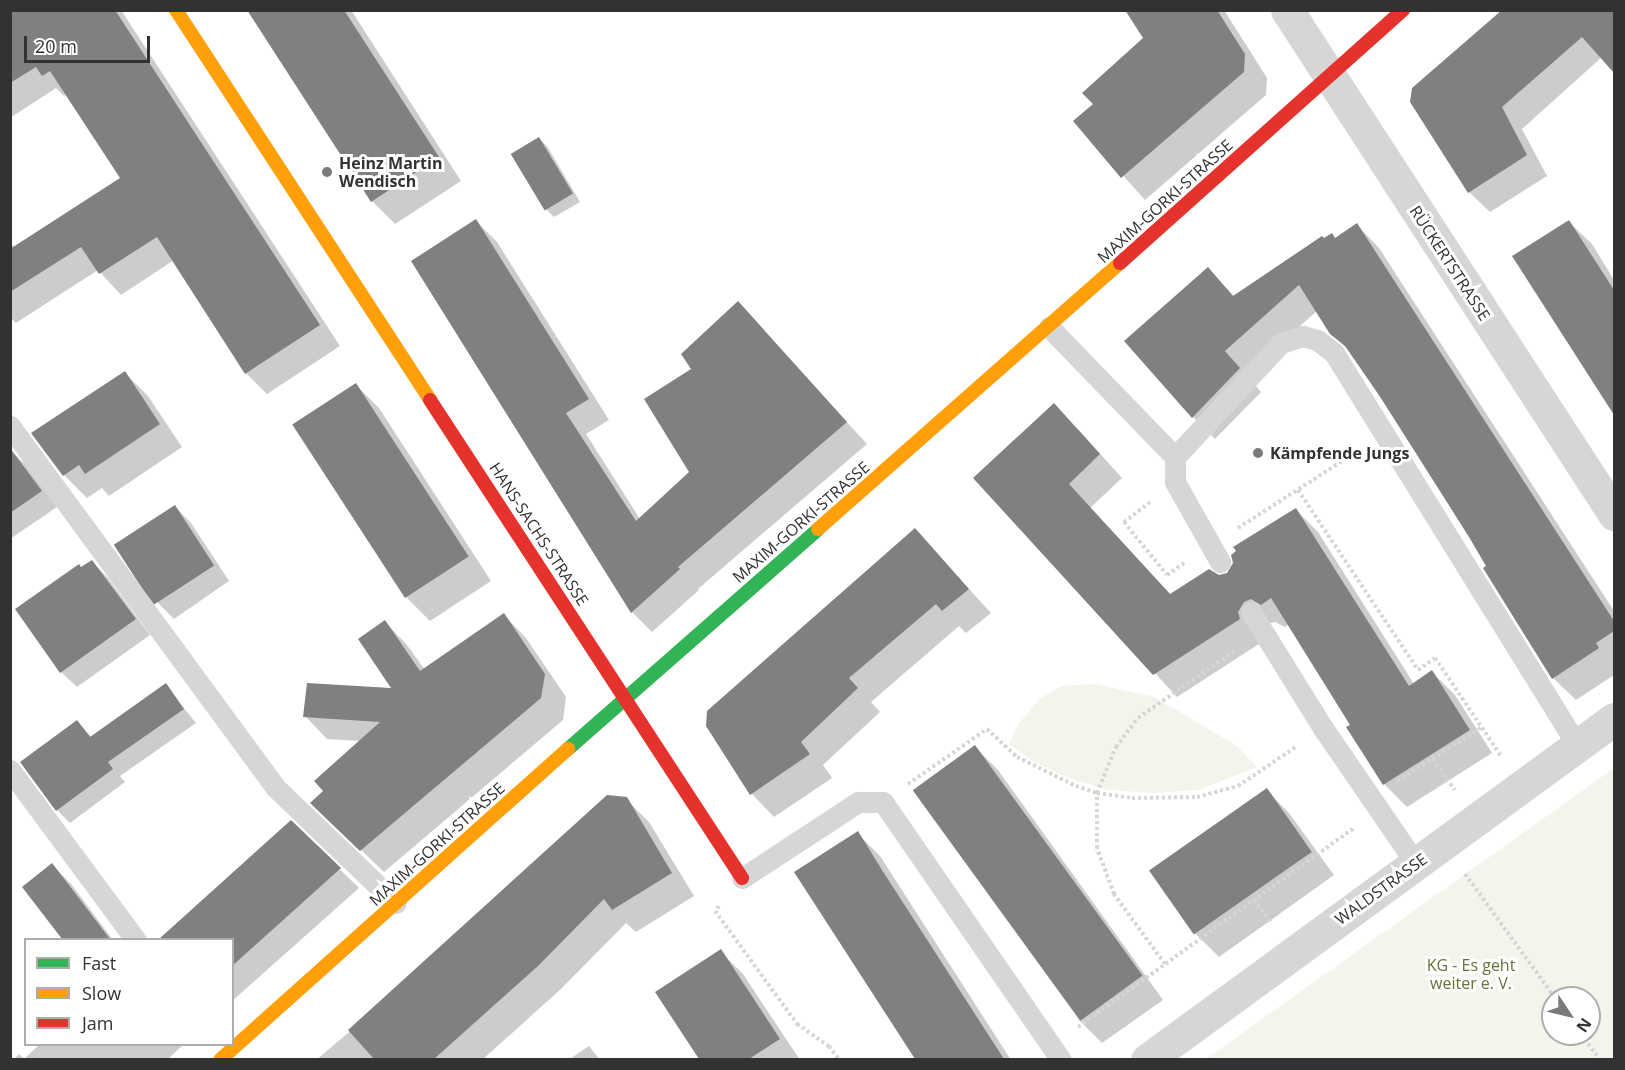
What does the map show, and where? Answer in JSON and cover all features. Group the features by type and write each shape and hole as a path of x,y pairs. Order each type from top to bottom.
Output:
{"street":[{"name":"HANS-SACHS-STRASSE","path":"176,10 742,878"},
{"name":"RÜCKERTSTRASSE","path":"1287,10 1614,514"},
{"name":"MAXIM-GORKI-STRASSE","path":"234,1041 396,903 626,697 1049,327 1403,10"},
{"name":"WALDSTRASSE","path":"1147,1059 1614,719"}],"lane":[{"path":"1049,327 1175,457"},
{"path":"1220,562 1175,482 1175,457 1281,344 1303,336 1317,340 1334,353 1578,746"},
{"path":"10,426 276,788 396,903"},
{"path":"1251,612 1323,728 1416,864"},
{"path":"10,770 135,938"},
{"path":"742,878 858,802 883,802 1056,1053"}],"path":[{"path":"1298,490 1418,670 1435,658 1521,787"},
{"path":"1165,964 1114,894 1097,848 1097,793 1116,747 1138,718 1264,631"},
{"path":"1056,1053 1165,964 1254,900 1375,804 1482,727"},
{"path":"883,802 987,729 1017,758 1076,786 1097,793 1132,798 1197,797 1238,786 1323,728"},
{"path":"1443,844 1546,986"},
{"path":"742,878 715,911 797,1024 829,1046 838,1059"},
{"path":"1254,900 1260,908"},
{"path":"1590,1046 1600,1059"}],"green space":[{"path":"1095,684 1155,697 1237,746 1257,767 1198,790 1154,793 1107,790 1066,777 1034,762 1009,744 1019,723 1040,699 1061,686"},
{"name":"KG - Es geht weiter e. V.","path":"1614,768 1614,1059 1206,1059"}],"building":[{"path":"10,10 115,10 320,325 245,374 157,237 99,274 81,247 10,292 10,249 120,178 50,71 42,76 36,67 10,83"},
{"path":"247,10 344,10 439,157 371,202"},
{"path":"1125,10 1217,10 1245,54 1244,72 1121,178 1073,121 1093,104 1082,93 1143,38"},
{"path":"1502,10 1614,10 1614,73 1582,37 1502,107 1527,155 1468,193 1410,102 1412,88"},
{"path":"539,137 573,194 545,211 511,154"},
{"path":"476,219 589,399 566,413 636,521 689,472 644,399 691,369 681,354 738,301 847,422 678,567 680,569 631,613 411,261"},
{"path":"1569,220 1614,290 1614,415 1512,256"},
{"path":"1357,223 1614,621 1614,631 1596,643 1599,648 1552,679 1483,568 1486,566 1469,537 1381,398 1345,346 1330,334 1299,285 1225,351 1240,368 1192,418 1124,341 1208,267 1233,296 1322,236 1324,238 1332,233 1335,238"},
{"path":"125,371 160,424 85,474 79,465 63,476 31,433"},
{"path":"356,383 469,557 405,598 292,424"},
{"path":"1054,403 1100,454 1069,484 1170,594 1209,569 1219,575 1227,573 1233,563 1231,555 1236,551 1233,547 1296,508 1409,686 1432,670 1470,730 1383,785 1346,727 1350,725 1271,598 1261,605 1251,599 1244,602 1238,612 1240,619 1153,675 973,478"},
{"path":"10,448 42,491 10,513"},
{"path":"175,505 214,565 153,605 114,545"},
{"path":"915,528 969,589 942,611 936,604 849,678 858,688 801,742 810,754 750,795 706,726 707,711"},
{"path":"92,560 136,619 60,673 15,609 79,564 81,567"},
{"path":"504,613 545,674 541,698 360,851 310,803 323,791 314,781 380,722 303,717 307,683 391,688 358,639 385,620 420,671"},
{"path":"166,683 184,709 108,762 113,769 56,811 20,762 77,720 90,737"},
{"path":"975,745 1143,976 1080,1021 913,790"},
{"path":"1267,788 1312,852 1194,934 1149,871"},
{"path":"607,795 627,797 672,873 612,910 604,899 538,966 434,1059 374,1059 348,1030"},
{"path":"291,820 341,868 234,964 234,938 160,938"},
{"path":"858,831 1004,1059 915,1059 794,872"},
{"path":"52,863 109,938 61,938 22,887"},
{"path":"721,949 780,1039 749,1059 699,1059 655,992"}],"traffic: fast":[{"path":"568,749 818,529"}],"traffic: slow":[{"path":"176,10 430,400"},
{"path":"818,529 1120,263"},
{"path":"220,1060 568,749"}],"traffic: jam":[{"path":"1120,263 1403,10"},
{"path":"430,400 742,878"}],"place":[{"name":"Heinz Martin Wendisch","path":"327,172"},
{"name":"Kämpfende Jungs","path":"1258,453"}]}
